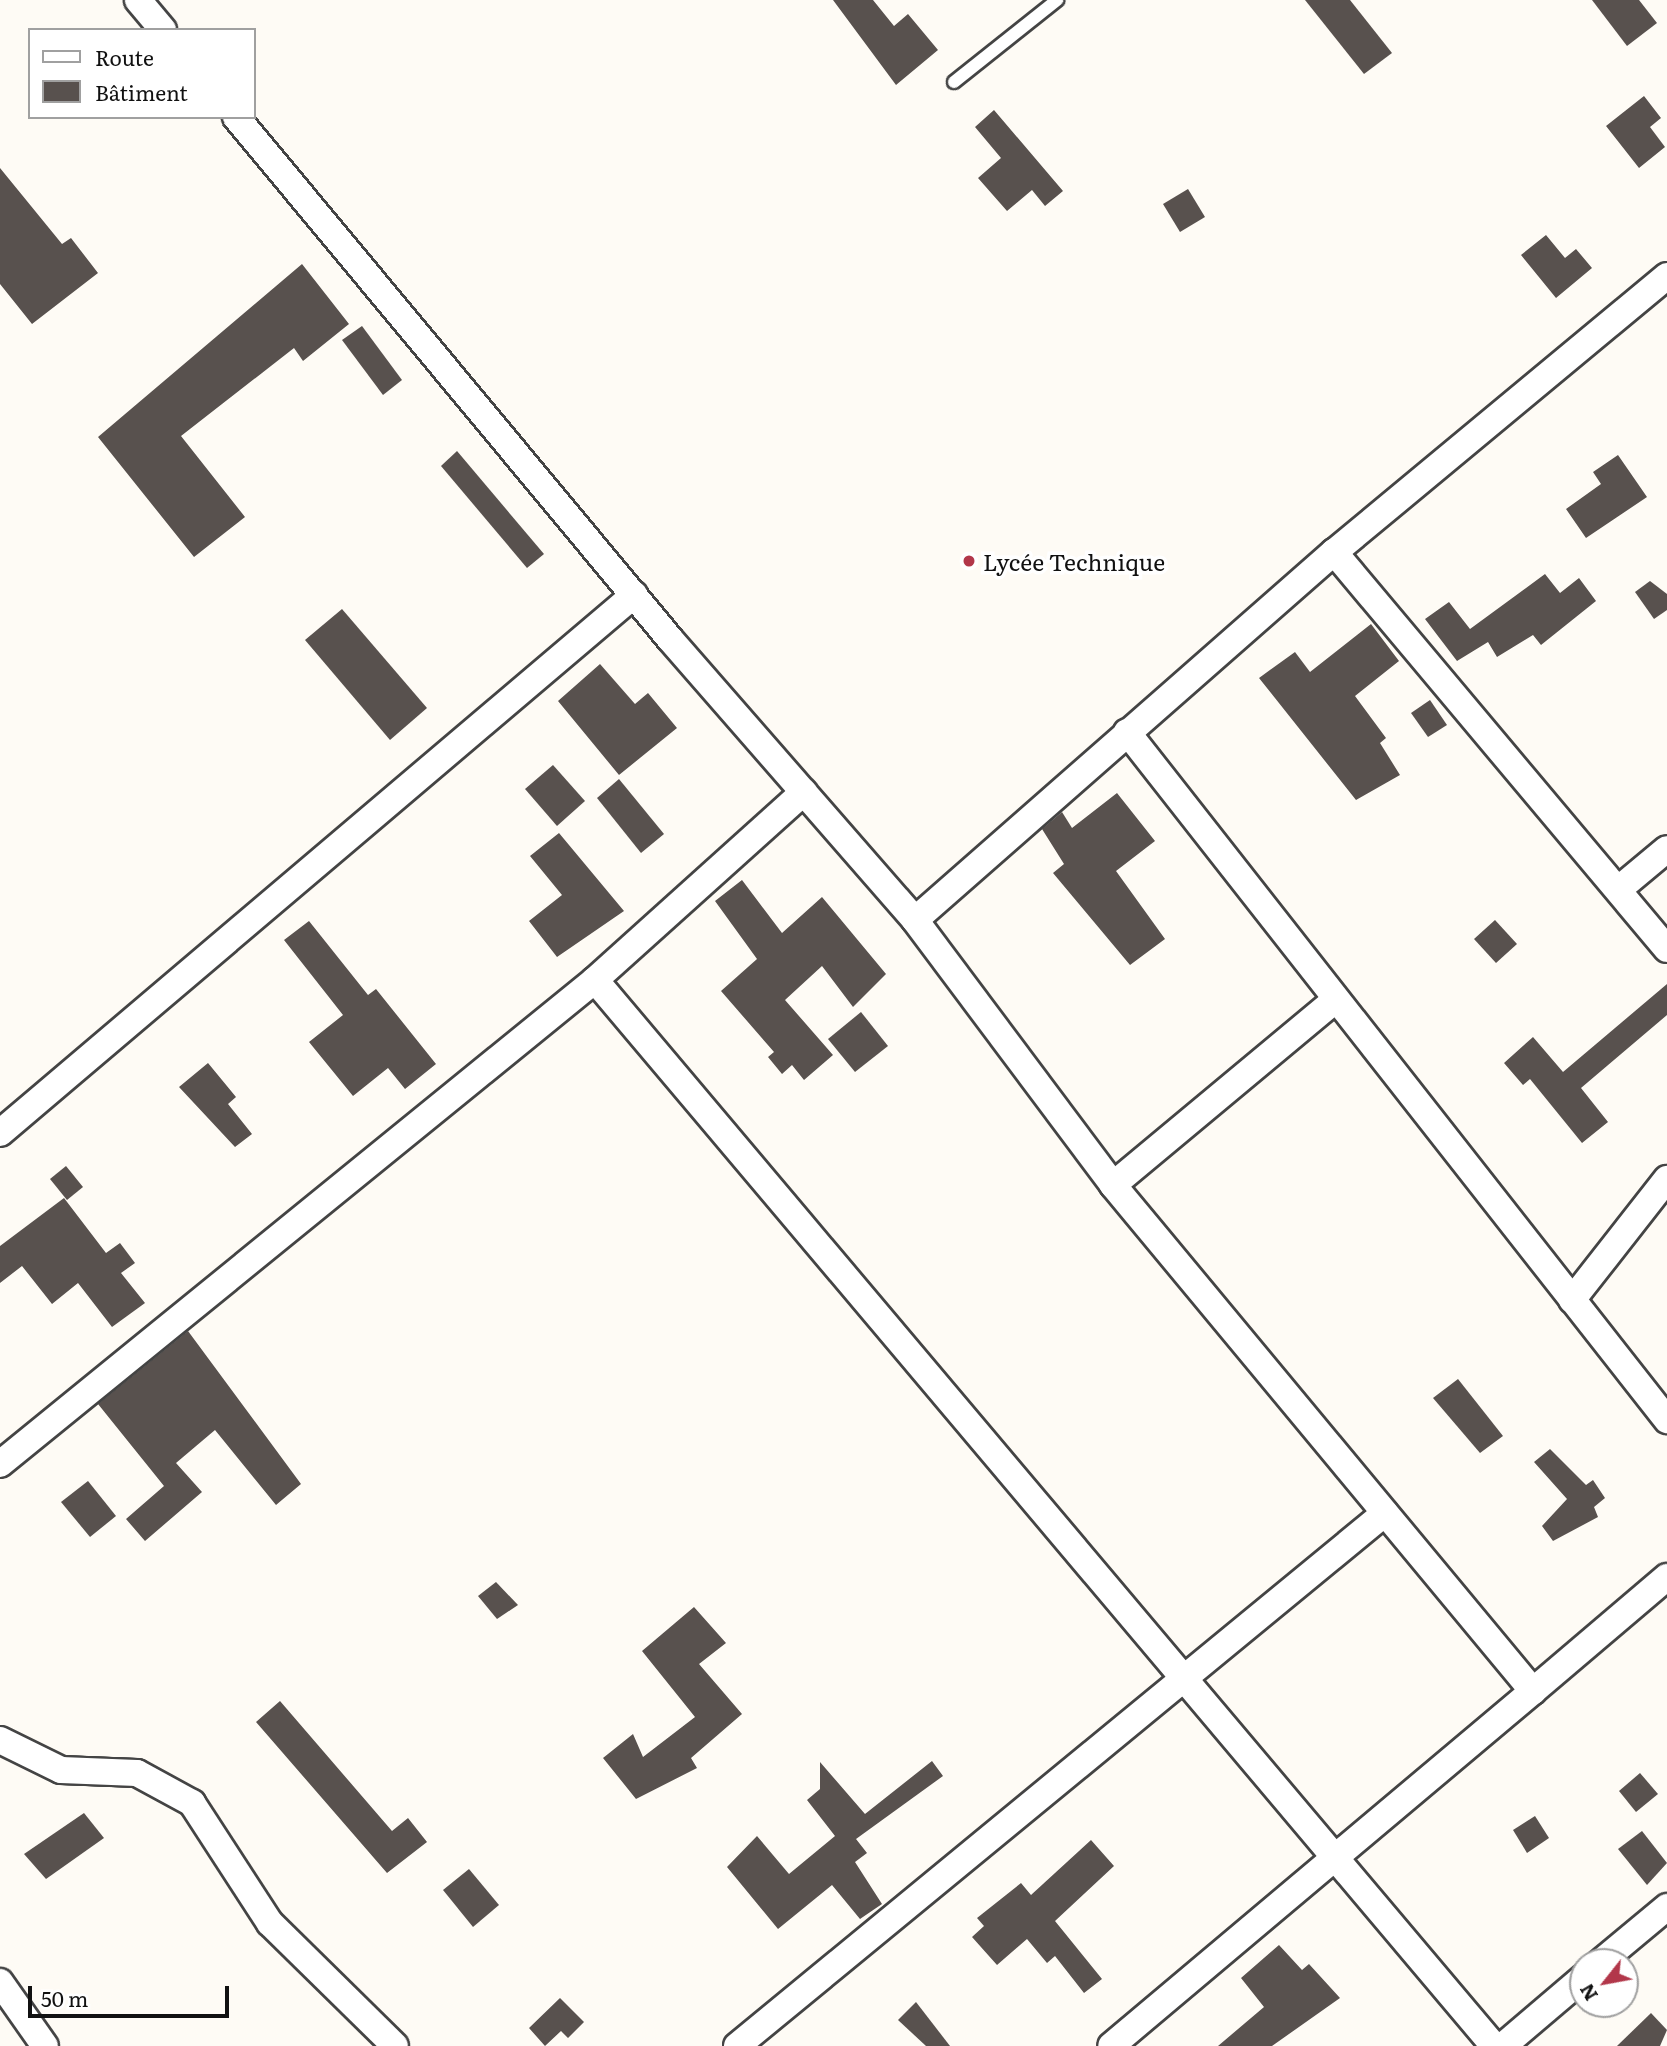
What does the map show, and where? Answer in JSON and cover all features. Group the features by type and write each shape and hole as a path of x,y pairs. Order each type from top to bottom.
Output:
{"street":[{"path":"138,0 161,28"},
{"path":"238,119 634,595 915,919 1113,1185 1533,1691"},
{"path":"915,919 1335,552 1667,275"},
{"path":"1335,552 1667,949"},
{"path":"0,1133 634,595"},
{"path":"1127,732 1667,1420"},
{"path":"0,1464 595,979 804,792"},
{"path":"1619,890 1667,849"},
{"path":"595,979 1494,2046"},
{"path":"1113,1185 1336,999"},
{"path":"1572,1300 1667,1179"},
{"path":"737,2046 1186,1681 1385,1513"},
{"path":"1111,2046 1332,1854 1533,1691 1667,1577"},
{"path":"0,1741 61,1770 137,1773 192,1803 270,1923 395,2046"},
{"path":"1618,1948 1667,1907"},
{"path":"0,1982 45,2046"},
{"path":"1503,2046 1569,1990"}],"lane":[{"path":"954,82 1057,0"}],"building":[{"path":"833,0 873,0 894,26 908,14 938,50 896,85"},
{"path":"1305,0 1350,0 1392,53 1364,74"},
{"path":"1592,0 1639,0 1657,23 1627,46"},
{"path":"1644,96 1661,118 1650,127 1665,147 1639,168 1606,126"},
{"path":"994,110 1063,191 1045,206 1032,190 1007,211 978,178 1001,158 975,127"},
{"path":"0,168 62,244 71,238 98,273 32,324 0,284"},
{"path":"1188,189 1205,217 1180,232 1163,204"},
{"path":"1546,235 1565,258 1576,249 1592,268 1556,298 1521,255"},
{"path":"302,264 349,324 303,361 294,348 181,436 245,517 194,557 98,437"},
{"path":"362,326 402,380 383,395 342,340"},
{"path":"457,451 544,554 527,568 441,466"},
{"path":"1618,455 1647,497 1586,538 1566,509 1601,484 1593,472"},
{"path":"1545,574 1560,593 1579,578 1596,601 1541,645 1533,635 1497,657 1488,642 1457,661 1425,619 1449,602 1470,629"},
{"path":"1650,581 1667,594 1667,610 1654,619 1635,592"},
{"path":"342,609 427,708 390,740 305,640"},
{"path":"1371,624 1399,661 1355,696 1386,738 1380,743 1400,775 1356,800 1259,678 1295,652 1310,672"},
{"path":"600,664 635,704 648,693 677,728 619,775 558,701"},
{"path":"1430,700 1447,725 1428,737 1411,713"},
{"path":"553,765 585,801 557,826 525,789"},
{"path":"619,779 664,834 641,853 597,798"},
{"path":"1117,793 1155,841 1116,871 1165,939 1130,965 1053,873 1064,864 1042,829 1062,812 1072,828"},
{"path":"559,833 624,911 557,957 529,921 562,895 530,856"},
{"path":"742,880 782,933 822,897 886,974 853,1007 822,966 785,1000 833,1055 804,1080 792,1065 782,1074 768,1057 774,1052 721,991 757,959 715,901"},
{"path":"1495,920 1517,944 1496,963 1474,939"},
{"path":"309,921 368,995 376,989 436,1064 405,1089 388,1068 353,1096 309,1042 343,1015 284,940"},
{"path":"1667,984 1667,1015 1581,1088 1608,1122 1582,1143 1530,1079 1523,1085 1504,1063 1533,1037 1563,1072"},
{"path":"861,1012 888,1046 855,1072 828,1039"},
{"path":"208,1063 236,1097 228,1104 252,1134 235,1147 179,1087"},
{"path":"66,1166 83,1187 67,1200 50,1179"},
{"path":"64,1198 106,1253 120,1243 135,1263 121,1273 145,1303 112,1327 78,1283 52,1304 22,1266 0,1283 0,1246"},
{"path":"188,1331 301,1484 276,1505 215,1430 176,1463 202,1492 145,1541 126,1519 164,1486 98,1404"},
{"path":"1458,1379 1503,1436 1480,1453 1433,1398"},
{"path":"1550,1449 1586,1485 1593,1480 1605,1498 1594,1507 1598,1517 1553,1541 1542,1526 1567,1499 1534,1462"},
{"path":"88,1481 116,1516 90,1537 61,1502"},
{"path":"496,1582 518,1605 497,1619 478,1596"},
{"path":"694,1607 726,1643 699,1664 742,1714 691,1758 697,1768 636,1799 603,1758 633,1734 643,1757 695,1717 642,1651"},
{"path":"280,1701 392,1831 408,1818 427,1842 387,1873 256,1722"},
{"path":"932,1761 943,1776 856,1839 867,1853 855,1862 882,1904 860,1919 832,1885 778,1929 727,1867 757,1836 789,1874 835,1836 807,1800 820,1789 820,1762 865,1814"},
{"path":"1640,1773 1658,1794 1636,1812 1619,1791"},
{"path":"84,1813 104,1838 46,1879 24,1854"},
{"path":"1535,1816 1549,1838 1527,1853 1513,1830"},
{"path":"1642,1831 1667,1863 1647,1885 1618,1849"},
{"path":"1091,1840 1114,1866 1055,1921 1102,1979 1084,1993 1055,1956 1047,1963 1027,1939 997,1965 972,1937 984,1926 977,1918 1021,1883 1031,1895"},
{"path":"469,1869 499,1905 473,1927 443,1890"},
{"path":"1279,1945 1302,1970 1309,1964 1340,1998 1272,2046 1218,2046 1264,2007 1241,1978"},
{"path":"560,1998 584,2022 568,2038 561,2031 545,2046 529,2028"},
{"path":"916,2002 950,2046 926,2046 898,2020"},
{"path":"1651,2013 1667,2030 1660,2046 1617,2046"}],"place":[{"name":"Lycée Technique","path":"969,561"}]}
